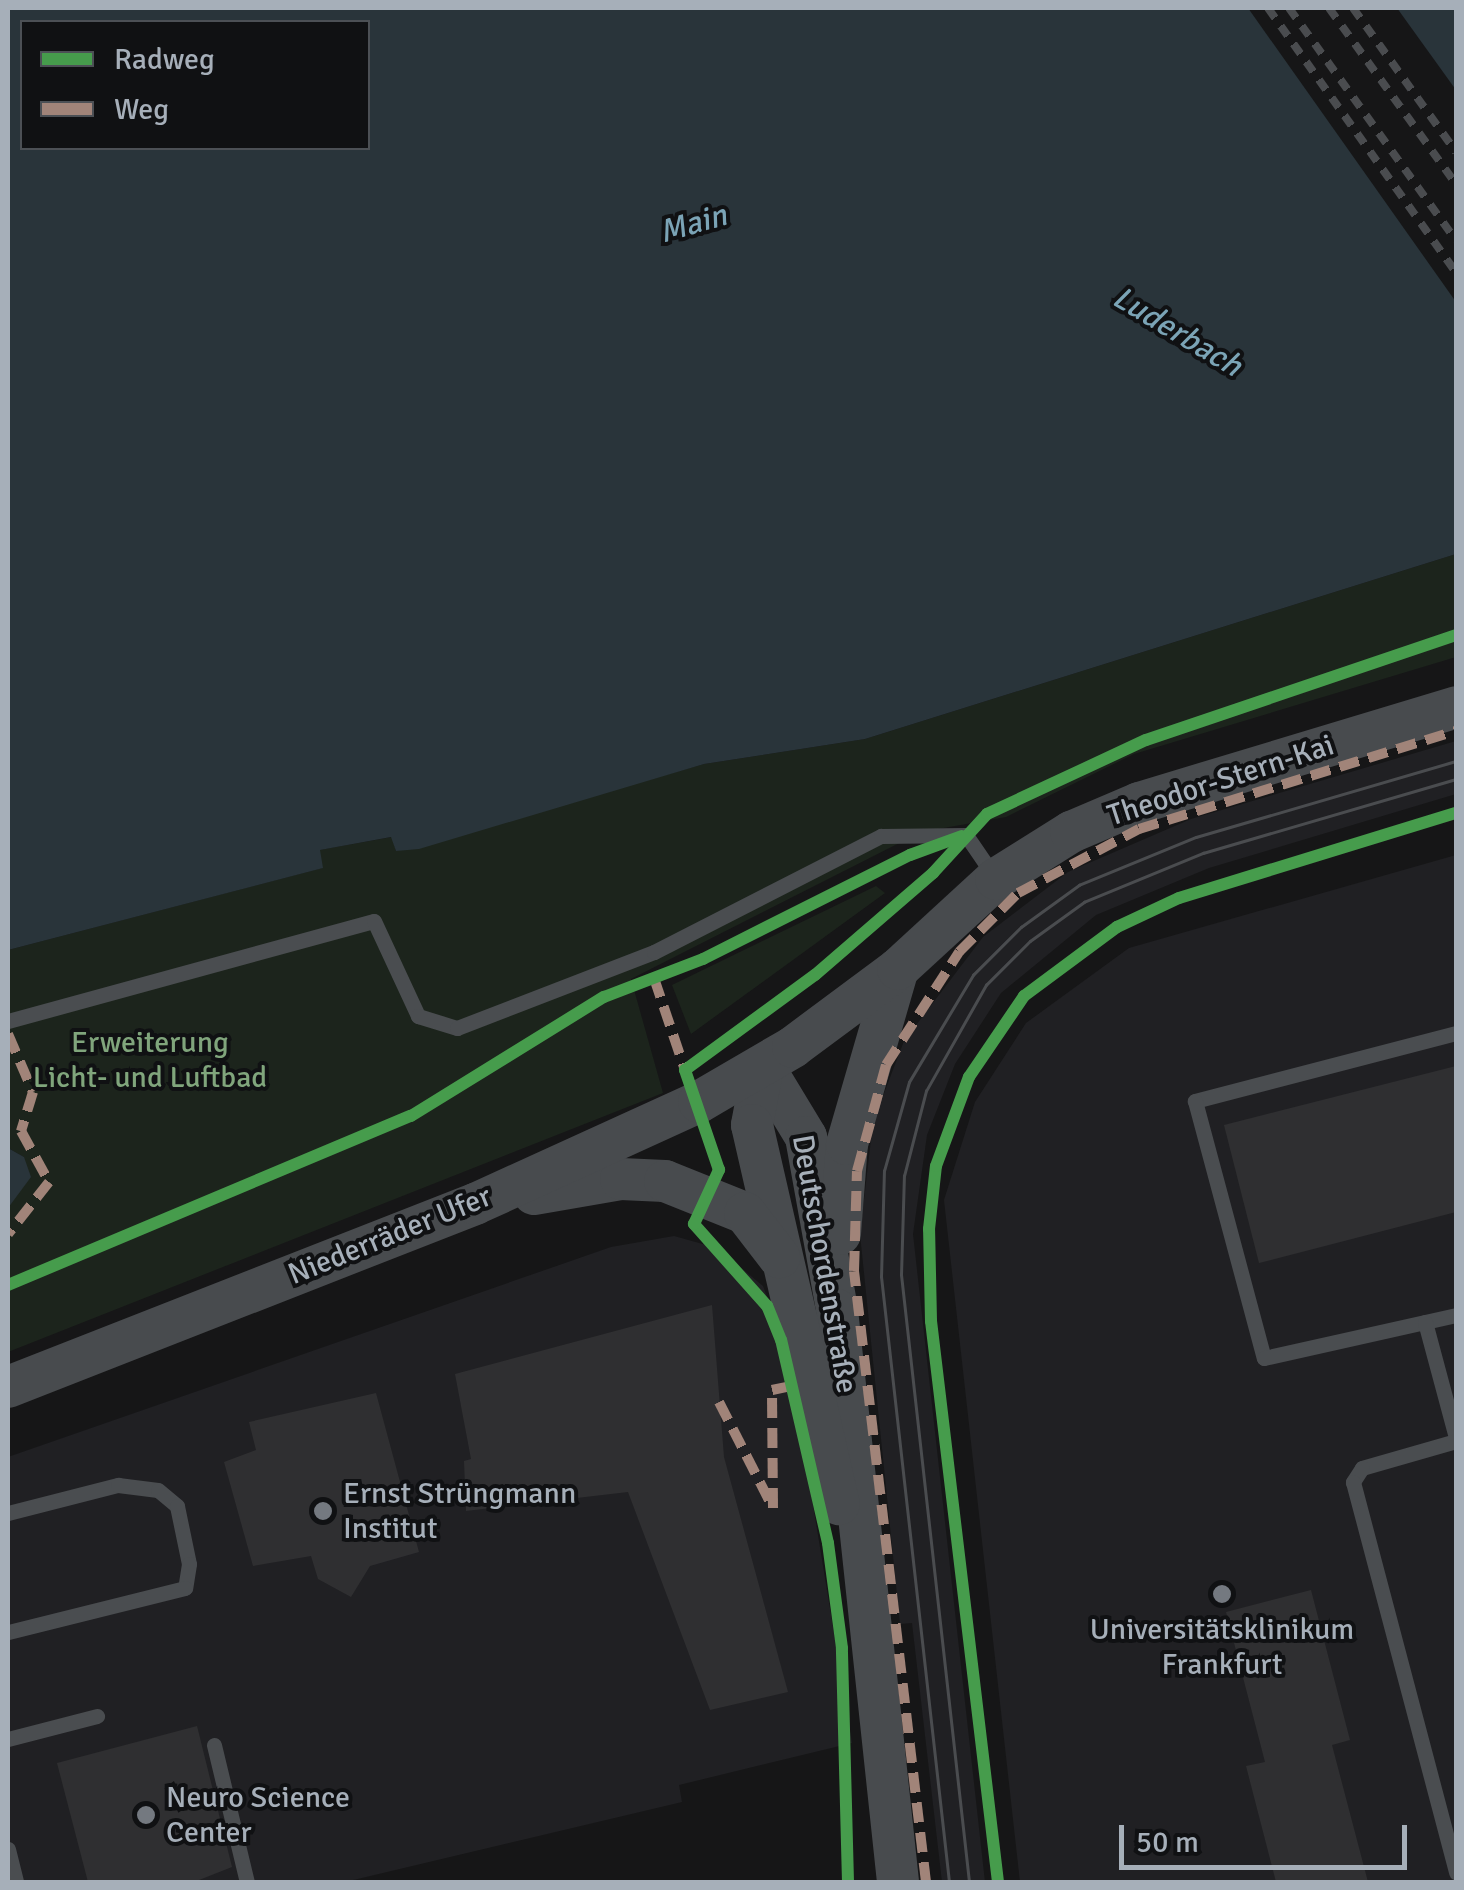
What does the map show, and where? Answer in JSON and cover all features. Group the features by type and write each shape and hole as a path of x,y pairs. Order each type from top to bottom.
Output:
{"main road":[{"name":"Theodor-Stern-Kai","path":"764,1066 898,970 996,879 1071,832 1138,803 1456,707"},
{"path":"836,1310 847,1144 898,970"},
{"name":"Niederräder Ufer","path":"8,1388 474,1204 699,1102 764,1066"},
{"name":"Deutschordenstraße","path":"764,1066 752,1125 866,1604"},
{"name":"Deutschordenstraße","path":"764,1066 806,1137 836,1310 858,1470 866,1604 898,1882"},
{"path":"474,1204 621,1180 665,1181 710,1195 745,1213 776,1250 794,1294"}],"lane":[{"path":"8,1021 374,921 418,1016 457,1028 654,952 881,836 966,835 996,879"},
{"path":"1456,1033 1195,1101 1264,1358 1456,1314"},
{"path":"1425,1322 1456,1439 1362,1468 1352,1482 1456,1873"},
{"path":"8,1513 118,1486 158,1490 177,1506 189,1564 185,1588 8,1632"},
{"path":"8,1739 97,1716"},
{"path":"214,1745 247,1882"},
{"path":"8,1849 16,1882"}],"shaded area":[{"path":"1456,741 1456,794 1209,868 1096,915 1001,993 955,1064 927,1135 913,1234 985,1882 942,1882 912,1623 900,1624 860,1234 873,1122 904,1041 983,937 1068,872 1191,819"},
{"name":"Universitätsklinikum Frankfurt","path":"1456,855 1456,1882 1020,1882 944,1200 975,1102 1026,1023 1129,948"},
{"path":"674,1236 717,1248 763,1286 788,1352 852,1743 679,1785 682,1802 345,1882 8,1882 8,1457 611,1247"}],"green space":[{"name":"Erweiterung Licht- und Luftbad","path":"1456,554 1456,657 1134,754 1006,817 921,832 631,979 663,1093 8,1352 8,1208 24,1157 8,1148 8,950 322,868 319,850 392,837 396,851 704,764 865,739"},
{"path":"876,886 885,893 691,1034 672,985"}],"water":[{"path":"8,8 1456,8 1456,554 865,739 704,764 419,849 396,851 391,837 320,850 323,868 8,950"},
{"path":"8,1148 24,1157 31,1177 8,1208"}],"pier":[{"path":"1248,8 1397,8 1456,90 1456,302"}],"building":[{"path":"1456,1066 1456,1212 1259,1263 1224,1125"},
{"name":"Ernst Strüngmann Institut","path":"712,1305 724,1457 788,1692 710,1710 628,1492 466,1511 464,1461 471,1459 455,1374"},
{"path":"376,1393 419,1552 370,1566 351,1597 318,1579 311,1556 253,1566 224,1462 256,1450 249,1422"},
{"path":"1311,1590 1350,1740 1332,1745 1368,1882 1276,1882 1246,1766 1265,1762 1226,1612"},
{"name":"Neuro Science Center","path":"197,1726 232,1867 194,1882 88,1882 57,1763"}],"tram line":[{"path":"949,1882 881,1277 884,1171 909,1082 973,975 1021,927 1079,885 1196,837 1456,761"},
{"path":"969,1882 901,1275 904,1176 926,1091 986,985 1030,941 1084,902 1203,853 1456,779"}],"railway":[{"path":"1268,8 1456,273"},
{"path":"1289,8 1456,240"},
{"path":"1329,8 1456,184"},
{"path":"1353,8 1456,152"}],"marked path":[{"path":"926,1882 854,1271 857,1171 886,1065 959,952 1018,893 1139,829 1456,731"},
{"path":"654,978 685,1070"},
{"path":"8,1034 33,1092 21,1131 49,1182 8,1234"},
{"path":"719,1402 773,1508 772,1390 791,1386"}],"cycle path":[{"path":"848,1882 842,1648 828,1543 781,1340 767,1306 694,1224 719,1170 685,1070 815,975 933,873 987,814 1146,740 1456,635"},
{"path":"998,1882 931,1321 929,1229 936,1166 969,1077 1024,996 1117,927 1179,898 1456,813"},
{"path":"8,1285 411,1116 604,997 703,959 910,855 962,836"}],"place":[{"name":"Ernst Strüngmann Institut","path":"323,1511"},
{"name":"Universitätsklinikum Frankfurt","path":"1222,1594"},
{"name":"Neuro Science Center","path":"146,1815"}],"water label":[{"name":"Main","path":"693,224"},
{"name":"Luderbach","path":"1177,332"}]}
